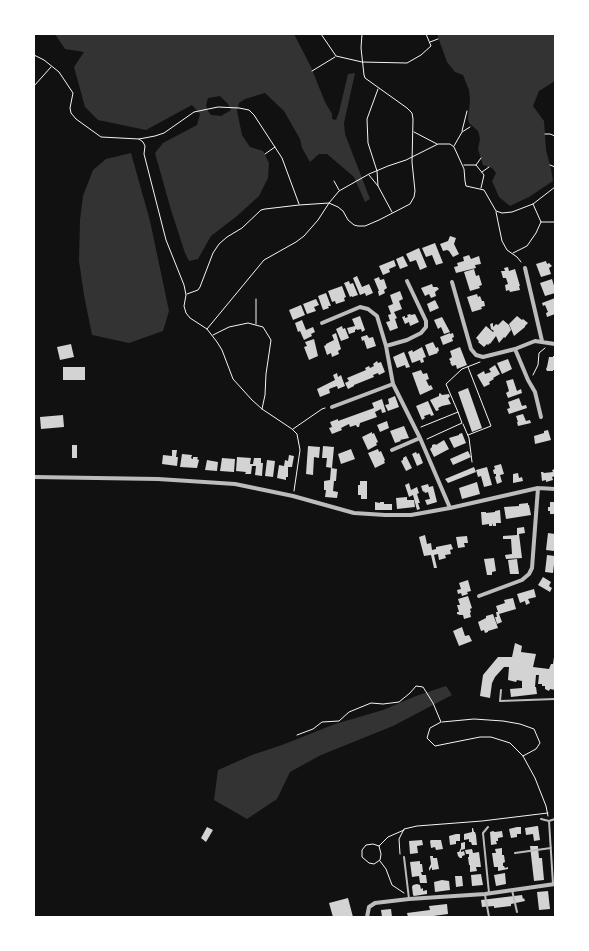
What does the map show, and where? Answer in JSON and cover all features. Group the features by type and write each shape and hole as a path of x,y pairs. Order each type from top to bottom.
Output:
{"street":[{"path":"525,268 542,341"},
{"path":"386,346 422,333 426,327 426,321 408,281"},
{"path":"452,282 471,349 476,355 483,357 515,349 535,341 554,344"},
{"path":"322,323 360,307 368,309 377,316 386,346 393,384 416,429 450,508"},
{"path":"515,349 529,382 536,392 542,417"},
{"path":"332,407 393,384"},
{"path":"392,450 421,440"},
{"path":"34,478 158,479 234,484 293,496 354,513 411,514 450,508 538,488 555,488"},
{"path":"479,596 522,580 529,574 532,568 538,488"},
{"path":"367,917 369,907 375,903 487,893 554,884"}],"lane":[{"path":"501,690 500,701 555,699"},
{"path":"541,819 549,821 555,819"},
{"path":"549,821 554,884"},
{"path":"488,827 483,833 489,917"},
{"path":"515,853 551,848"},
{"path":"404,857 409,899"},
{"path":"512,889 517,912"}],"path":[{"path":"321,34 336,56 362,62 407,63 421,56 431,46 426,34"},
{"path":"186,294 198,290 200,287 213,253 219,244 242,228 257,213 265,209 329,203 343,211 348,220 354,225 366,226 410,204 415,191 412,162 412,113 365,78 361,48 362,34"},
{"path":"430,42 438,39"},
{"path":"34,55 59,72 72,93 71,113 76,119 101,137 139,139 155,136 194,112 210,108 250,110 282,158 299,205"},
{"path":"312,71 336,56"},
{"path":"34,86 52,66"},
{"path":"378,186 377,171 368,143 367,119 379,88"},
{"path":"454,146 462,132 467,111"},
{"path":"462,132 470,127"},
{"path":"413,132 438,144 454,146 464,169 466,186 484,190 496,212 502,241 507,250 518,257 525,268"},
{"path":"545,134 555,136"},
{"path":"139,139 145,146 144,154 166,240 184,285 186,313 212,335 222,350 234,379 252,400 292,429 296,434 300,450 293,496"},
{"path":"207,329 260,264 304,236 339,191 369,174 406,160 438,144"},
{"path":"265,154 276,147"},
{"path":"476,165 481,158"},
{"path":"462,165 476,165"},
{"path":"476,165 484,175 480,189"},
{"path":"550,165 555,167"},
{"path":"481,172 489,167"},
{"path":"369,174 392,212"},
{"path":"334,181 339,191"},
{"path":"496,212 508,214 533,204 555,187"},
{"path":"513,254 527,246 541,222 533,204"},
{"path":"541,222 555,222"},
{"path":"256,299 256,325"},
{"path":"212,335 229,327 248,322 263,327 271,340 262,409"},
{"path":"529,382 538,365 539,353 554,344"},
{"path":"472,462 468,435 446,384 462,369 479,363 483,357"},
{"path":"468,367 491,426 468,435"},
{"path":"292,429 322,409 329,406 332,407"},
{"path":"416,429 458,412"},
{"path":"421,440 462,423"},
{"path":"297,735 313,729 322,722 339,721 350,712 371,703 399,702 416,686 423,687 433,703 441,722"},
{"path":"523,756 536,749 540,743 534,729 520,724 474,719 441,722 430,728 428,738 435,746 480,737 491,737 510,743 523,756 535,778 546,806 549,821"},
{"path":"379,846 388,837 404,829 417,826 548,813"},
{"path":"400,857 399,839 404,829"},
{"path":"366,845 379,846 382,854 380,860 374,864 369,864 362,857 362,850 366,845"},
{"path":"380,860 386,869 392,885 404,893"}],"shaded area":[{"path":"55,34 294,34 311,67 332,114 332,119 336,120 339,112 348,74 355,73 344,123 345,134 370,199 365,202 354,177 327,154 319,154 310,162 302,148 300,139 284,111 265,93 245,99 239,103 237,111 242,135 250,147 263,151 269,163 268,178 259,196 211,236 198,259 189,261 171,210 155,153 163,143 197,125 200,114 192,105 146,130 98,120 85,107 74,67 84,52 65,49","holes":["220,96 231,110 221,116 211,115 206,105 208,98"]},
{"path":"437,34 555,34 555,81 539,91 533,106 544,121 546,150 553,181 529,197 510,206 499,197 492,181 496,173 492,168 483,165 478,149 480,139 478,131 469,123 469,90 463,75 455,72 447,62"},
{"path":"131,153 150,221 169,311 163,331 129,343 92,335 79,261 80,220 83,196 93,170 106,159"},
{"path":"446,686 452,695 393,726 321,755 290,772 277,799 247,819 214,800 218,770 252,755 335,724 383,710"}],"building":[{"path":"450,236 456,238 454,244 459,254 453,257 449,251 443,251 440,244 448,241"},
{"path":"435,243 443,263 436,265 432,255 426,257 422,248"},
{"path":"419,248 427,267 420,270 416,260 410,262 406,254"},
{"path":"469,255 471,259 479,256 481,264 475,265 476,268 456,273 454,267 458,266 457,263 464,261 463,257"},
{"path":"403,256 408,266 400,269 396,259"},
{"path":"394,260 396,266 389,269 390,272 383,275 379,266"},
{"path":"546,261 547,264 549,263 552,266 549,268 551,274 541,277 536,264"},
{"path":"508,267 509,271 515,269 520,290 506,291 505,285 508,284 506,278 503,278 501,271 505,271 504,268"},
{"path":"474,269 476,276 479,275 482,285 479,286 480,288 470,291 464,272"},
{"path":"357,276 362,287 369,284 373,293 366,296 365,293 360,295 353,278"},
{"path":"379,277 380,280 384,279 387,288 384,290 385,293 379,296 374,279"},
{"path":"552,279 555,293 545,296 540,283"},
{"path":"349,281 350,284 353,283 358,295 350,297 344,283"},
{"path":"432,284 433,287 439,289 435,292 436,296 431,298 429,294 425,296 421,288"},
{"path":"342,286 346,297 344,298 345,301 336,304 335,301 332,302 328,291"},
{"path":"400,291 403,299 399,301 402,309 394,312 398,328 390,331 386,322 390,321 388,315 391,314 388,306 393,304 390,295"},
{"path":"326,293 331,306 323,310 318,296"},
{"path":"477,294 484,301 485,306 472,312 467,297"},
{"path":"555,298 555,314 547,317 546,313 548,312 542,303"},
{"path":"316,299 319,305 314,307 316,311 307,314 303,304"},
{"path":"435,300 439,308 430,312 427,304"},
{"path":"301,305 305,315 293,320 289,310"},
{"path":"415,314 419,322 410,326 409,322 405,324 402,317 408,317 407,315"},
{"path":"360,316 365,330 362,332 361,329 357,329 349,334 347,328 355,326 352,319"},
{"path":"517,316 528,323 514,336 509,324"},
{"path":"442,317 450,332 444,334 441,327 438,329 434,320"},
{"path":"302,320 306,330 313,327 315,332 304,340 300,331 298,332 295,323"},
{"path":"503,320 509,325 511,330 505,338 499,343 496,336 490,344 484,347 478,342 476,338 486,326 493,332 490,324 493,323 493,327"},
{"path":"342,326 343,329 345,328 349,338 341,341 336,329"},
{"path":"336,333 341,349 338,351 339,354 332,357 331,353 327,355 324,346 334,340 332,335"},
{"path":"453,333 453,341 443,345 440,337"},
{"path":"367,335 369,338 373,337 376,346 367,349 361,337"},
{"path":"314,339 318,356 309,360 304,347 307,346 305,342"},
{"path":"433,342 439,351 429,356 425,345"},
{"path":"71,344 74,357 60,360 57,347"},
{"path":"422,347 426,357 423,358 424,362 421,363 420,360 412,363 408,352 412,350 413,352"},
{"path":"460,347 467,365 457,369 456,365 452,366 450,362 449,359 452,357 450,351"},
{"path":"404,352 410,367 406,368 405,365 397,368 393,357"},
{"path":"555,356 555,370 547,371 549,357"},
{"path":"508,359 512,369 502,374 497,363"},
{"path":"377,361 378,363 381,362 385,372 373,375 374,377 348,389 345,383 349,381 347,378 366,370 365,368 369,366 370,368 374,366 373,364"},
{"path":"495,365 500,374 484,387 477,375 484,371 485,374 491,372 489,369"},
{"path":"63,367 85,367 85,380 63,380"},
{"path":"421,370 423,374 427,373 429,379 426,380 433,389 420,395 412,373"},
{"path":"337,373 338,377 341,375 345,386 338,389 337,386 329,389 330,393 320,397 317,389 335,380 333,375"},
{"path":"513,379 517,391 521,389 522,393 508,398 506,393 509,391 506,381"},
{"path":"468,388 482,428 472,432 458,392"},
{"path":"440,393 442,395 449,394 450,397 448,398 451,404 442,406 436,411 430,400 439,396"},
{"path":"395,396 399,407 388,411 385,405 389,404 388,399"},
{"path":"519,398 522,406 526,405 527,408 509,414 507,409 510,408 508,402"},
{"path":"382,399 386,412 382,413 381,409 375,412 377,417 360,423 359,427 356,425 350,427 349,424 341,428 342,430 332,434 329,428 332,427 330,422 374,408 372,403"},
{"path":"428,401 434,415 424,416 425,418 422,420 416,406"},
{"path":"523,414 526,421 530,420 531,423 518,426 516,416"},
{"path":"63,415 64,427 41,429 40,417"},
{"path":"387,421 389,428 380,432 377,425"},
{"path":"404,426 409,438 395,443 390,431"},
{"path":"548,430 551,440 535,444 534,436"},
{"path":"372,432 378,442 376,443 377,445 368,450 362,437"},
{"path":"462,433 466,443 454,448 449,438"},
{"path":"444,440 449,449 434,457 430,449 432,445 436,445"},
{"path":"72,445 77,445 77,458 72,458"},
{"path":"308,446 320,447 319,458 314,457 313,475 306,474"},
{"path":"323,446 334,447 332,468 326,467 327,458 322,458"},
{"path":"351,449 355,459 341,464 338,454"},
{"path":"378,449 379,452 381,451 385,463 375,468 368,453"},
{"path":"172,450 177,450 177,466 162,464 163,455 172,456"},
{"path":"468,451 471,457 453,465 450,459"},
{"path":"416,452 417,454 419,453 423,463 417,466 412,454"},
{"path":"182,454 192,455 191,458 193,459 193,457 198,457 197,468 180,467"},
{"path":"289,455 294,456 292,467 288,467 288,477 286,477 286,480 277,478 279,465 284,466 285,460 288,461"},
{"path":"406,456 412,468 406,471 401,461"},
{"path":"237,457 251,458 250,464 253,464 254,458 261,458 261,463 263,463 262,476 255,475 256,466 252,466 251,474 236,471"},
{"path":"222,458 235,459 234,472 220,471"},
{"path":"207,460 218,462 217,471 205,470"},
{"path":"267,460 275,461 273,477 265,476"},
{"path":"501,464 504,474 500,475 502,482 497,484 496,474 494,474 493,470 495,469 494,466"},
{"path":"474,467 476,472 448,483 445,479"},
{"path":"487,467 492,485 484,487 481,476 478,477 476,470"},
{"path":"331,468 337,469 333,491 338,492 337,498 325,497 324,481 330,480"},
{"path":"555,469 555,476 552,477 553,480 542,481 541,472 553,472 552,470"},
{"path":"518,473 519,478 522,477 523,481 513,483 513,474"},
{"path":"360,481 367,481 367,499 361,499 361,495 358,495"},
{"path":"477,482 480,494 462,499 459,488"},
{"path":"409,483 411,490 417,487 420,509 417,510 413,495 409,497 405,485"},
{"path":"428,484 429,487 433,486 437,502 427,505 425,500 430,499 428,492 423,492 421,486"},
{"path":"407,497 407,500 414,500 415,507 397,509 396,498"},
{"path":"375,502 392,504 392,510 375,510"},
{"path":"550,502 555,502 555,514 550,514 550,511 548,511"},
{"path":"528,503 531,515 506,519 504,507"},
{"path":"500,510 501,523 496,523 496,526 493,526 493,523 492,526 489,526 489,524 482,525 481,512 486,513"},
{"path":"524,527 525,533 519,534 522,558 506,559 505,555 512,554 511,539 503,539 503,536 517,535 517,528"},
{"path":"548,533 555,534 554,551 546,550"},
{"path":"425,535 427,544 431,543 432,550 436,549 436,547 451,544 453,549 450,550 451,554 445,555 446,558 439,560 438,554 434,555 437,568 434,568 431,555 424,556 419,537"},
{"path":"467,536 468,543 464,543 465,547 458,548 456,537"},
{"path":"547,555 555,556 553,573 545,572"},
{"path":"494,558 496,571 492,572 492,575 487,575 484,559"},
{"path":"517,559 519,574 510,574 508,560"},
{"path":"543,577 551,582 549,586 552,588 550,592 538,585"},
{"path":"468,580 471,591 462,596 461,593 458,594 457,590 461,589 459,583"},
{"path":"534,589 536,597 528,599 530,603 526,605 525,601 520,603 517,594"},
{"path":"468,596 472,608 470,609 471,617 464,619 463,615 457,614 459,612 457,605 460,605 458,599"},
{"path":"513,598 516,609 499,614 502,622 497,624 495,617 497,617 496,612 498,612 496,606 505,603 504,600"},
{"path":"493,614 498,628 485,633 484,630 481,631 478,622 486,618 486,616"},
{"path":"462,627 465,636 469,635 472,641 459,646 453,631"},
{"path":"515,643 522,646 521,652 536,654 533,667 549,669 555,657 555,690 550,689 549,691 542,684 538,684 539,675 536,675 535,687 537,694 511,697 510,689 522,688 522,681 508,680 509,667 504,667 492,683 490,698 480,696 483,675 498,657 512,657"},
{"path":"538,826 540,840 534,841 533,834 526,835 525,828"},
{"path":"207,827 213,830 206,842 201,838"},
{"path":"521,827 521,834 511,838 509,829"},
{"path":"472,828 476,835 477,845 472,845 469,839 464,840 464,834 472,832"},
{"path":"502,831 503,837 498,838 497,844 491,845 490,832"},
{"path":"460,834 460,841 450,845 449,836"},
{"path":"422,840 423,845 417,846 418,853 410,854 409,841"},
{"path":"431,840 441,840 443,849 436,850 435,847 431,848"},
{"path":"465,842 465,849 461,850 461,852 464,851 465,855 460,858 457,852 461,848 461,843"},
{"path":"530,846 538,846 539,858 542,858 544,880 534,881"},
{"path":"502,848 505,862 503,866 505,868 508,867 508,869 498,871 498,867 494,867 492,853 496,853 495,849"},
{"path":"472,849 473,853 479,852 481,867 476,867 477,871 470,872 469,854 466,854 465,850"},
{"path":"430,856 437,858 439,869 432,870 432,867 429,871 431,864"},
{"path":"420,861 423,872 421,872 422,875 426,875 427,883 420,883 419,876 412,877 410,862"},
{"path":"505,873 506,884 496,886 494,875"},
{"path":"481,874 483,885 472,886 471,875"},
{"path":"455,876 462,876 463,886 456,887"},
{"path":"449,881 450,890 435,892 434,882"},
{"path":"417,884 420,885 421,889 423,888 423,891 427,890 427,894 413,895 412,887"},
{"path":"548,891 550,909 539,910 537,892"},
{"path":"522,895 525,901 511,904 511,906 482,907 481,900"},
{"path":"348,898 353,917 333,917 329,903"},
{"path":"447,904 448,914 408,917 407,913 430,910 429,906"},
{"path":"391,909 392,917 382,917 381,910"}]}
